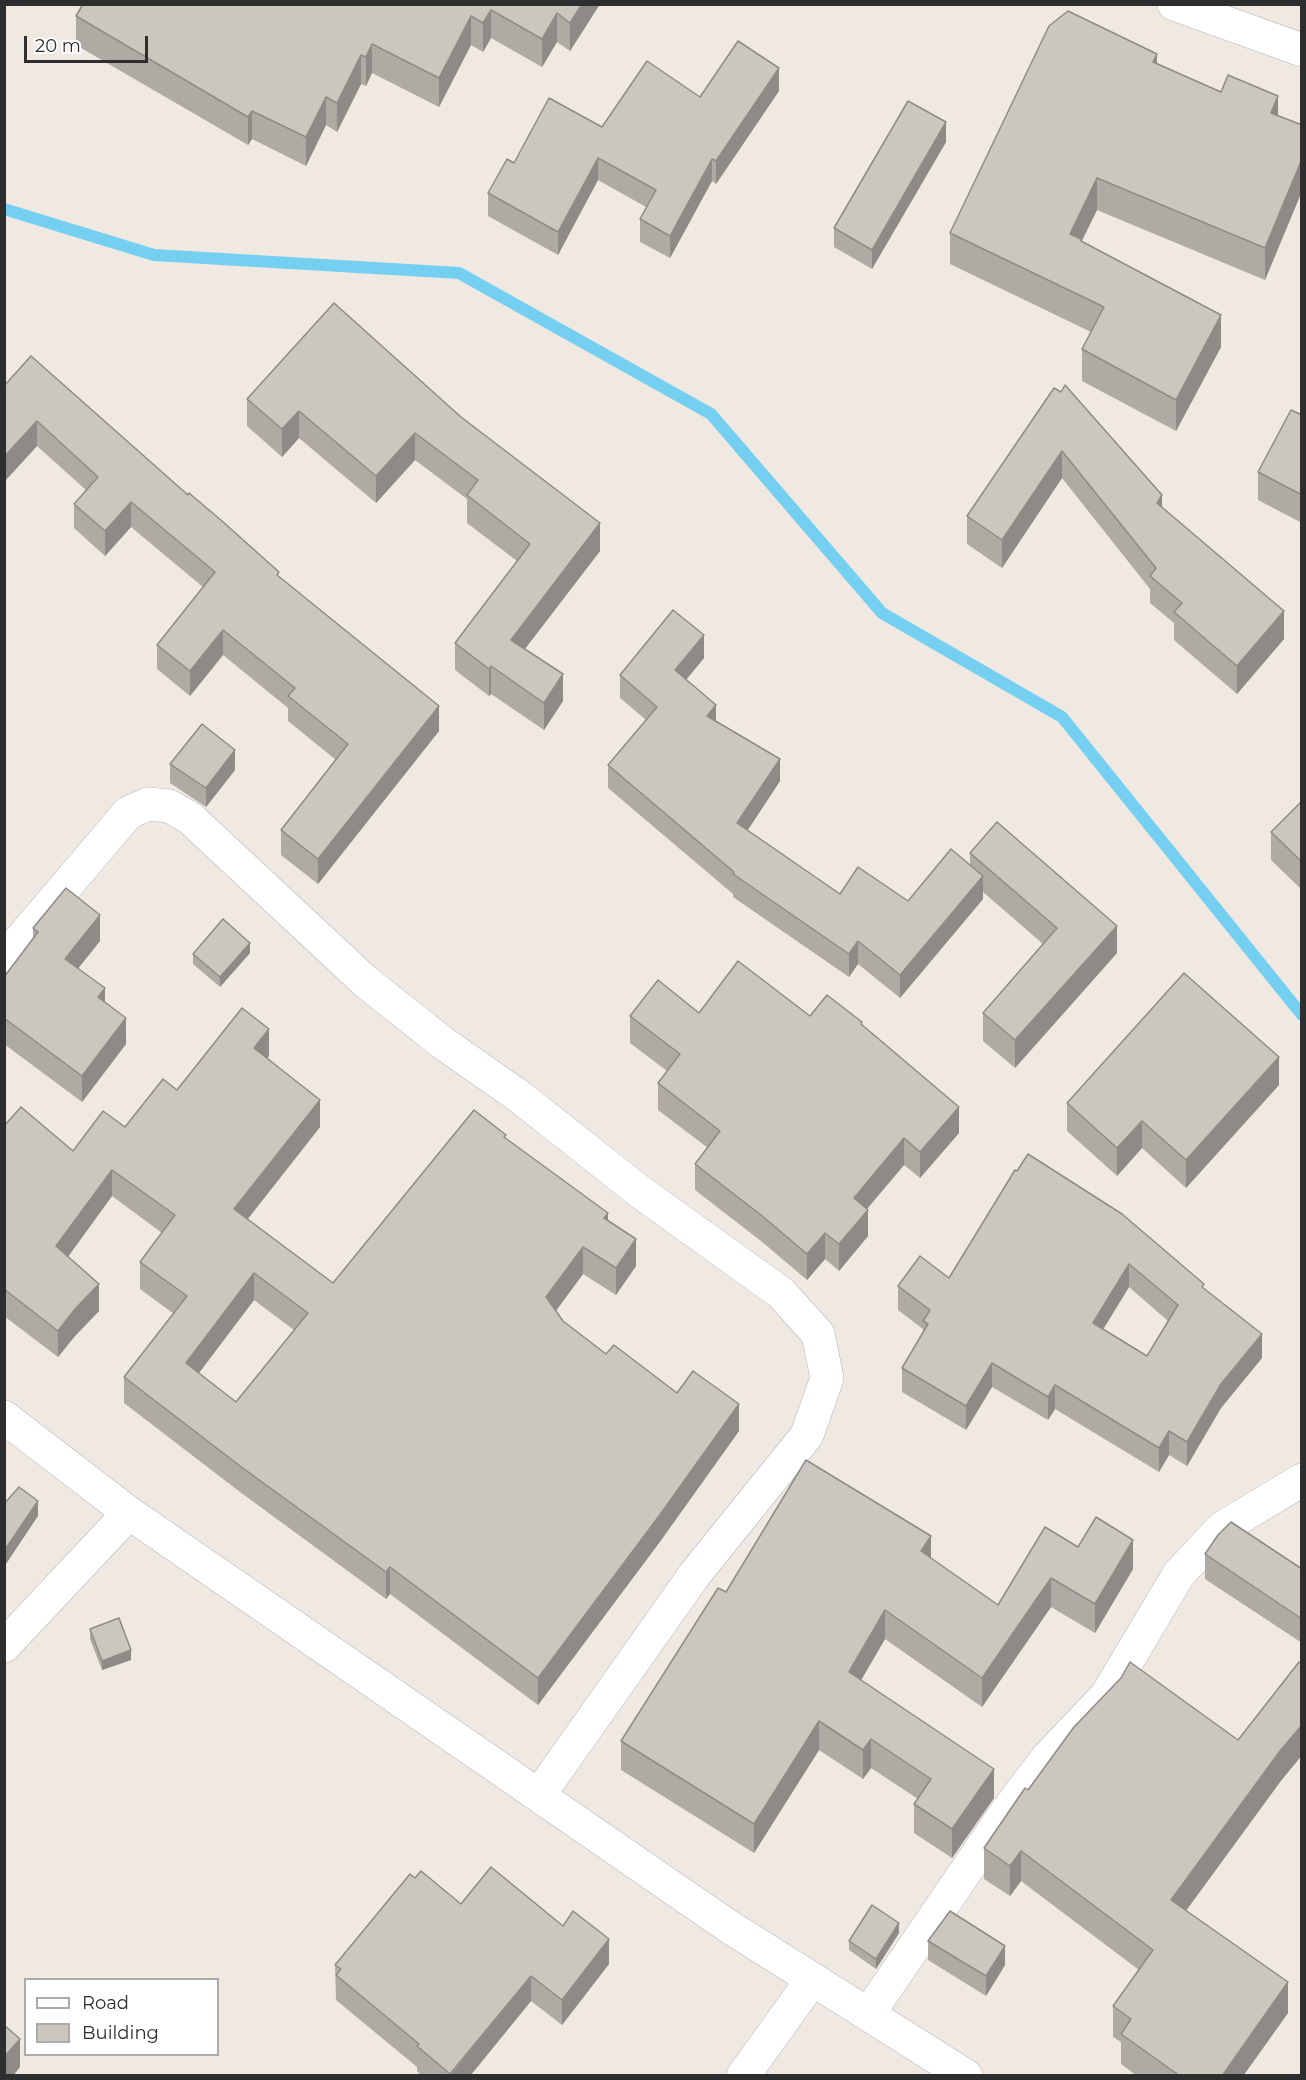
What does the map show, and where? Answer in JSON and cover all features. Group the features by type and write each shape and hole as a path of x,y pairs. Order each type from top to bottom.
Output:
{"street":[{"path":"1174,4 1237,15 1302,50"},
{"path":"4,959 128,813 148,804 169,806 190,818 366,982 443,1044 519,1097 639,1191 781,1293 819,1334 827,1378 807,1434 695,1574 539,1795"},
{"path":"4,1417 129,1513 729,1926 966,2076"},
{"path":"868,2013 1048,1757 1107,1695 1179,1574 1222,1528 1302,1480"},
{"path":"4,1646 129,1513"},
{"path":"743,2076 812,1980"}],"building":[{"path":"83,4 582,4 570,23 557,13 542,39 491,10 483,23 471,16 439,78 372,44 366,57 361,55 337,103 326,97 306,137 252,111 248,117 76,16"},
{"path":"1068,11 1157,54 1153,62 1221,92 1228,75 1278,96 1271,113 1302,125 1302,159 1265,248 1097,178 1070,234 1221,315 1176,400 1082,349 1104,307 950,233 1049,26"},
{"path":"738,41 779,68 716,161 712,159 670,236 640,219 656,190 598,158 558,232 488,193 507,159 514,163 549,98 602,127 647,61 700,97"},
{"path":"908,101 946,122 872,250 834,228"},
{"path":"334,303 461,417 600,523 511,640 563,674 544,703 491,666 489,669 455,643 530,544 467,495 478,480 415,433 376,476 299,411 282,429 247,399"},
{"path":"31,356 188,495 189,493 222,521 279,572 277,575 439,706 318,859 281,830 348,744 288,696 295,688 223,630 190,671 157,645 215,572 131,502 105,531 74,504 98,477 37,421 4,457 4,386"},
{"path":"1065,385 1162,495 1157,503 1284,611 1237,666 1174,612 1182,603 1150,576 1156,568 1062,451 1002,540 967,516 1054,388 1061,392"},
{"path":"1291,410 1302,415 1302,495 1258,472"},
{"path":"673,610 704,635 675,670 716,705 707,716 780,759 737,823 840,894 858,867 908,901 951,849 983,876 900,975 858,941 849,954 733,874 734,872 608,765 657,707 620,675"},
{"path":"202,724 235,750 206,788 170,764"},
{"path":"1302,801 1302,862 1271,832"},
{"path":"997,822 1117,926 1015,1040 983,1013 1057,928 970,853"},
{"path":"66,888 100,915 65,959 105,988 98,997 126,1018 82,1076 4,1018 4,977 38,932 33,928"},
{"path":"223,919 250,943 220,977 193,954"},
{"path":"738,961 810,1016 827,995 862,1022 861,1024 959,1107 920,1152 904,1138 854,1198 868,1210 839,1244 825,1233 807,1254 695,1164 720,1131 658,1083 680,1054 630,1016 658,980 699,1013"},
{"path":"1184,973 1279,1057 1186,1160 1142,1121 1117,1148 1067,1103"},
{"path":"242,1008 269,1029 254,1048 320,1100 234,1209 333,1283 474,1110 506,1135 504,1137 608,1213 604,1218 636,1239 616,1268 583,1247 546,1297 563,1321 606,1354 614,1345 677,1393 693,1371 739,1404 538,1678 390,1567 386,1572 240,1466 124,1377 187,1296 140,1262 175,1215 112,1170 56,1246 99,1284 58,1331 4,1289 4,1126 21,1107 73,1151 103,1111 125,1127 163,1079 177,1090","holes":["254,1273 308,1313 236,1402 186,1363"]},
{"path":"1028,1154 1122,1214 1204,1284 1202,1287 1262,1334 1221,1384 1187,1442 1169,1431 1159,1448 1055,1385 1048,1397 992,1363 966,1406 902,1368 928,1324 923,1321 930,1310 898,1286 920,1256 949,1278 1015,1170 1017,1171","holes":["1129,1264 1178,1305 1147,1356 1093,1323"]},
{"path":"806,1460 931,1536 921,1551 998,1605 1045,1527 1078,1547 1096,1517 1133,1540 1095,1604 1051,1578 982,1678 885,1610 849,1672 994,1769 952,1829 914,1804 931,1779 871,1739 863,1750 819,1721 754,1824 621,1741 718,1588 726,1592"},
{"path":"19,1487 38,1501 4,1551 4,1504"},
{"path":"1231,1522 1302,1569 1302,1619 1205,1554 1218,1535"},
{"path":"119,1618 131,1650 102,1661 90,1629"},
{"path":"1130,1662 1238,1740 1299,1662 1302,1664 1302,1725 1280,1751 1171,1900 1288,1982 1222,2076 1180,2076 1121,2034 1131,2019 1113,2006 1153,1950 1021,1851 1010,1866 984,1848 1025,1788 1028,1790 1074,1727 1121,1678"},
{"path":"491,1867 563,1926 573,1911 609,1939 562,2000 531,1976 450,2074 417,2046 419,2044 336,1975 341,1969 335,1965 410,1874 415,1878 421,1871 461,1904"},
{"path":"872,1905 899,1923 876,1959 849,1941"},
{"path":"950,1911 1005,1946 986,1976 928,1941"},
{"path":"4,2025 20,2039 4,2057"}],"waterway":[{"path":"4,209 154,255 459,273 711,414 882,613 1062,717 1302,1015"}]}
